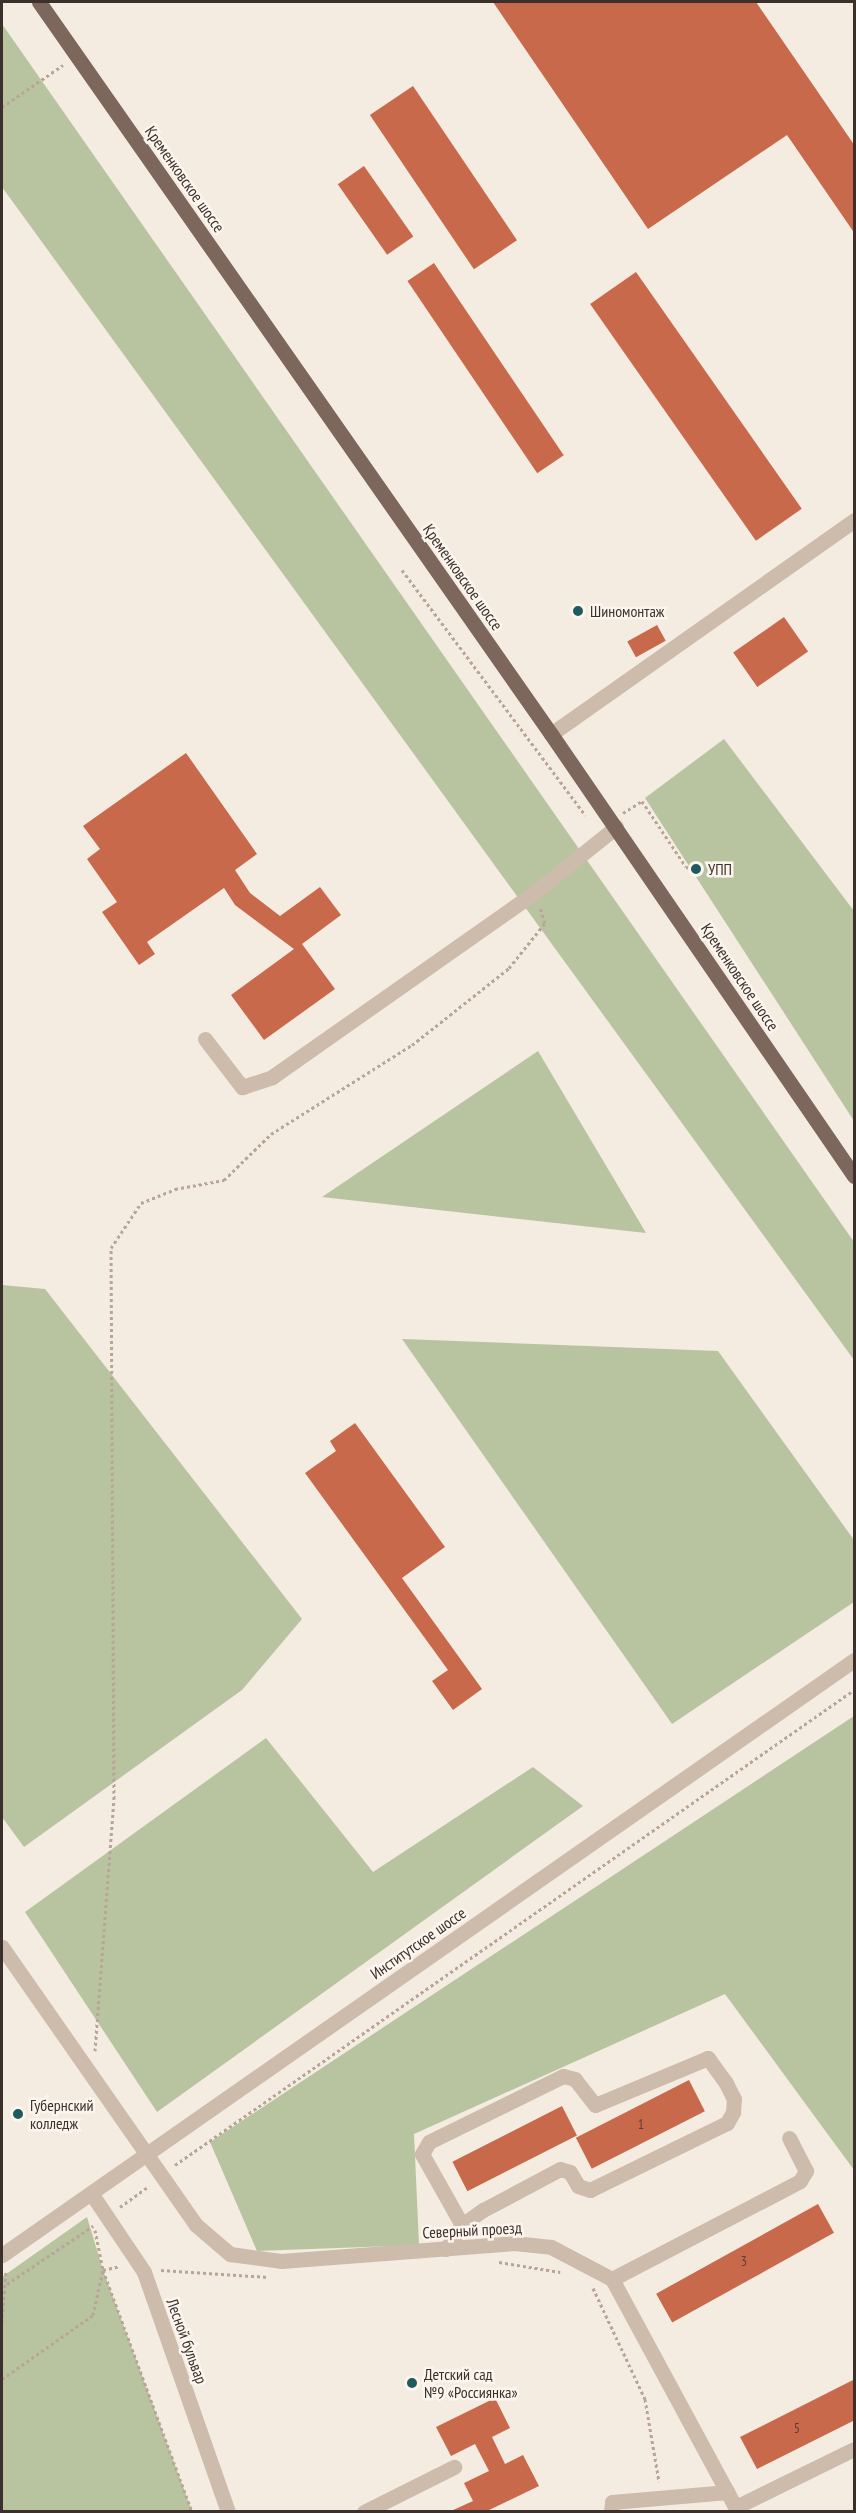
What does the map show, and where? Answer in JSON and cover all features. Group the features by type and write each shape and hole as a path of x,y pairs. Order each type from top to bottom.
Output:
{"main road":[{"name":"Кременковское шоссе","path":"39,2 551,734 855,1176"}],"street":[{"path":"551,734 855,520"},
{"path":"205,1039 242,1087 272,1077 535,892 602,839 613,824"},
{"name":"Институтское шоссе","path":"3,2254 855,1660"},
{"name":"Северный проезд","path":"2,1947 196,2224 230,2254 281,2261 514,2243 550,2247 612,2279"},
{"path":"446,2249 462,2224 560,2169 570,2172 578,2186 590,2190 727,2123 734,2112 734,2098 708,2058 595,2105 575,2079 563,2076 429,2142 422,2154 462,2224"},
{"path":"789,2138 806,2171 800,2181 612,2279 737,2509 855,2449"},
{"name":"Лесной бульвар","path":"91,2193 137,2263 228,2511"},
{"path":"364,2511 454,2467"},
{"path":"610,2511 612,2502 728,2492"}],"path":[{"path":"2,107 77,56"},
{"path":"402,570 602,839"},
{"path":"613,824 642,801 686,867 696,868"},
{"path":"93,2076 114,1799 111,1248 141,1203 175,1189 224,1180 271,1134 412,1045 509,968 544,923 535,892"},
{"path":"111,2214 161,2174 855,1690"},
{"path":"7,2284 102,2220"},
{"path":"94,2225 103,2270 192,2511"},
{"path":"2,2323 7,2284 3,2254"},
{"path":"496,2261 564,2272"},
{"path":"103,2270 137,2263 170,2272 270,2278"},
{"path":"2,2379 93,2315 103,2270"},
{"path":"590,2280 645,2399 662,2498"}],"green space":[{"path":"2,24 854,1242 854,1360 2,187"},
{"path":"724,739 854,911 854,1121 645,798"},
{"path":"538,1051 646,1233 322,1197"},
{"path":"2,1285 45,1289 302,1619 242,1690 24,1847 2,1817"},
{"path":"402,1339 718,1351 854,1540 854,1602 672,1724"},
{"path":"854,1716 854,2170 725,1994 414,2134 419,2245 257,2251 210,2142"},
{"path":"266,1738 373,1872 533,1767 583,1806 157,2112 25,1912"},
{"path":"87,2217 103,2270 192,2511 2,2511 2,2277"}],"building":[{"path":"493,2 756,2 855,146 855,234 787,135 648,229"},
{"path":"413,86 517,240 474,269 370,115"},
{"path":"364,166 413,236 387,255 338,184"},
{"path":"434,263 564,455 537,473 407,281"},
{"path":"636,272 802,509 756,541 590,304"},
{"path":"784,617 808,651 757,687 733,653"},
{"path":"657,625 666,641 636,657 627,641"},
{"path":"186,753 257,854 235,870 250,893 280,916 320,887 341,915 302,944 335,989 264,1040 231,995 294,949 235,905 224,888 147,942 155,954 139,965 102,912 117,902 87,859 100,849 83,826"},
{"path":"355,1423 445,1547 402,1578 482,1689 453,1710 432,1681 448,1670 305,1473 336,1451 330,1441"},
{"path":"689,2080 705,2111 592,2169 576,2138"},
{"path":"562,2106 577,2135 467,2191 452,2162"},
{"path":"818,2204 834,2233 672,2323 656,2294"},
{"path":"855,2379 855,2420 757,2469 740,2437"},
{"path":"495,2398 510,2428 492,2437 505,2464 523,2455 539,2486 487,2511 451,2511 473,2501 464,2483 489,2471 475,2444 451,2456 436,2427"}],"place":[{"name":"Шиномонтаж","path":"578,611"},
{"name":"УПП","path":"696,869"},
{"name":"Губернский колледж","path":"18,2114"},
{"name":"Детcкий сад №9 «Россиянка»","path":"412,2383"}]}
